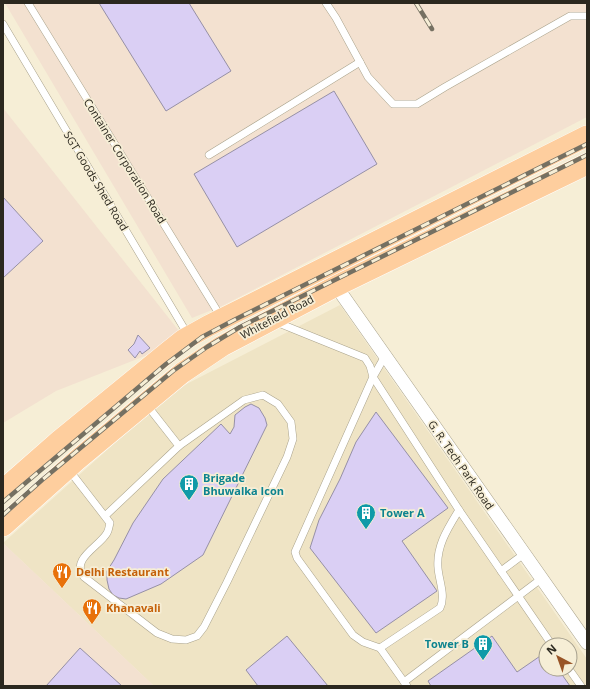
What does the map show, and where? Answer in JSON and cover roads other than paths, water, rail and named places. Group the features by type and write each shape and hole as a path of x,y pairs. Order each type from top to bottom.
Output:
{"main road":[{"name":"Whitefield Road","path":"3,490 77,426 168,352 189,337 587,136"},
{"name":"Whitefield Road","path":"3,526 68,468 145,403 197,362 222,346 336,286 587,164"}],"street":[{"name":"G. R. Tech Park Road","path":"336,286 587,643"}],"lane":[{"name":"Container Corporation Road","path":"28,3 222,319"},
{"path":"326,3 368,76 393,104 417,104 570,16 587,16"},
{"name":"SGT Goods Shed Road","path":"3,24 189,337"},
{"path":"209,155 360,62"},
{"path":"269,320 365,358 370,366 373,377 458,510 546,637"},
{"path":"385,356 373,377 295,552 297,558 353,635 363,642 380,648 406,684 518,596 542,579"},
{"path":"68,468 110,523 108,532 83,559 80,572 84,577 157,634 172,639 186,640 197,636 204,627 227,582 287,457 293,439 291,422 278,404 263,395 244,400 179,446 105,516"},
{"path":"145,403 179,446"},
{"path":"380,648 440,608 443,598 438,568 439,550 446,531 458,510"},
{"path":"501,571 524,554"},
{"path":"575,677 581,686"}],"railway":[{"path":"416,3 432,29"},
{"path":"3,502 166,364 202,337 587,144"},
{"path":"3,515 42,480 173,371 207,347 240,327 587,155"}],"place":[{"name":"Brigade Bhuwalka Icon","path":"189,501"},
{"name":"Tower A","path":"366,530"},
{"name":"Delhi Restaurant","path":"62,589"},
{"name":"Khanavali","path":"92,625"},
{"name":"Tower B","path":"483,661"}]}
